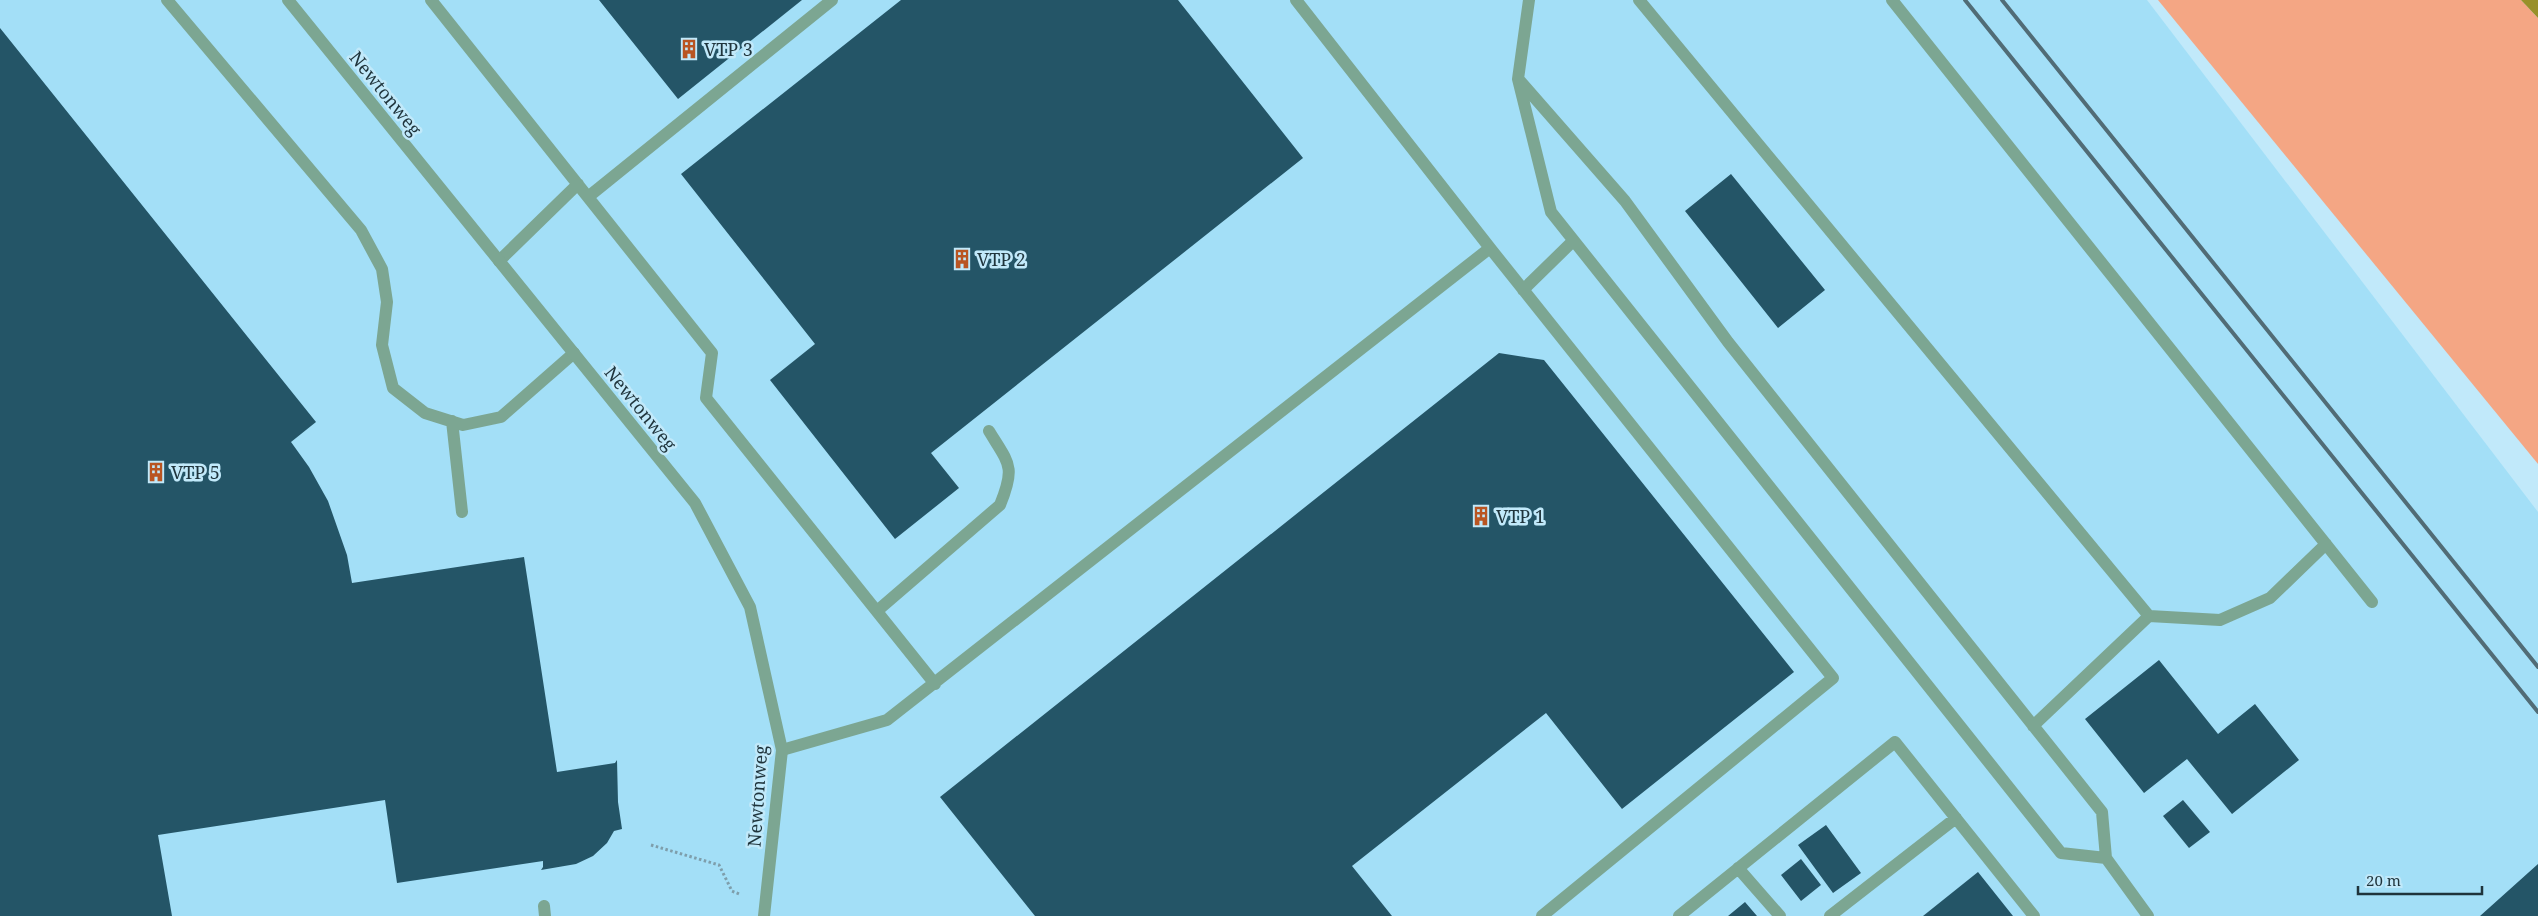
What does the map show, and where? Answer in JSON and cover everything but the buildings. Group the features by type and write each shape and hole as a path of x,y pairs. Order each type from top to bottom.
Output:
{"street":[{"path":"167,0 361,230 382,269 387,302 382,344 393,388 425,413 463,425 501,417 574,353"},
{"name":"Newtonweg","path":"288,0 695,503 750,607 782,750 764,916"},
{"path":"431,0 712,353 706,398 935,684"},
{"path":"588,197 832,0"},
{"path":"1296,0 1523,290 1833,678 1542,916"},
{"path":"1529,0 1518,79 1550,212 2061,853 2106,858"},
{"path":"1639,0 2149,616"},
{"path":"1892,0 2372,602"},
{"path":"1518,79 1625,202 1728,342 2102,812 2106,858 2148,916"},
{"path":"500,261 578,184"},
{"path":"1523,290 1573,241"},
{"path":"782,750 887,720 1490,248"},
{"path":"452,421 462,512"},
{"path":"877,612 1000,504 1008,486 1010,466 989,431"},
{"path":"2033,726 2149,616 2220,620 2270,598 2326,544"},
{"path":"1679,916 1894,742 2034,916"},
{"path":"1830,916 1956,818"},
{"path":"1738,868 1780,916"}],"path":[{"path":"651,844 719,865 732,891 765,903"}],"shaded area":[{"path":"0,0 2147,0 2538,512 2538,916 0,916"},
{"path":"2158,0 2521,0 2538,18 2538,464"},
{"path":"2521,0 2538,0 2538,18"}],"railway":[{"path":"1965,0 2538,712"},
{"path":"2002,0 2538,667"}],"place":[{"name":"VTP 3","path":"689,49"},
{"name":"VTP 2","path":"962,259"},
{"name":"VTP 5","path":"156,472"},
{"name":"VTP 1","path":"1481,516"}]}
